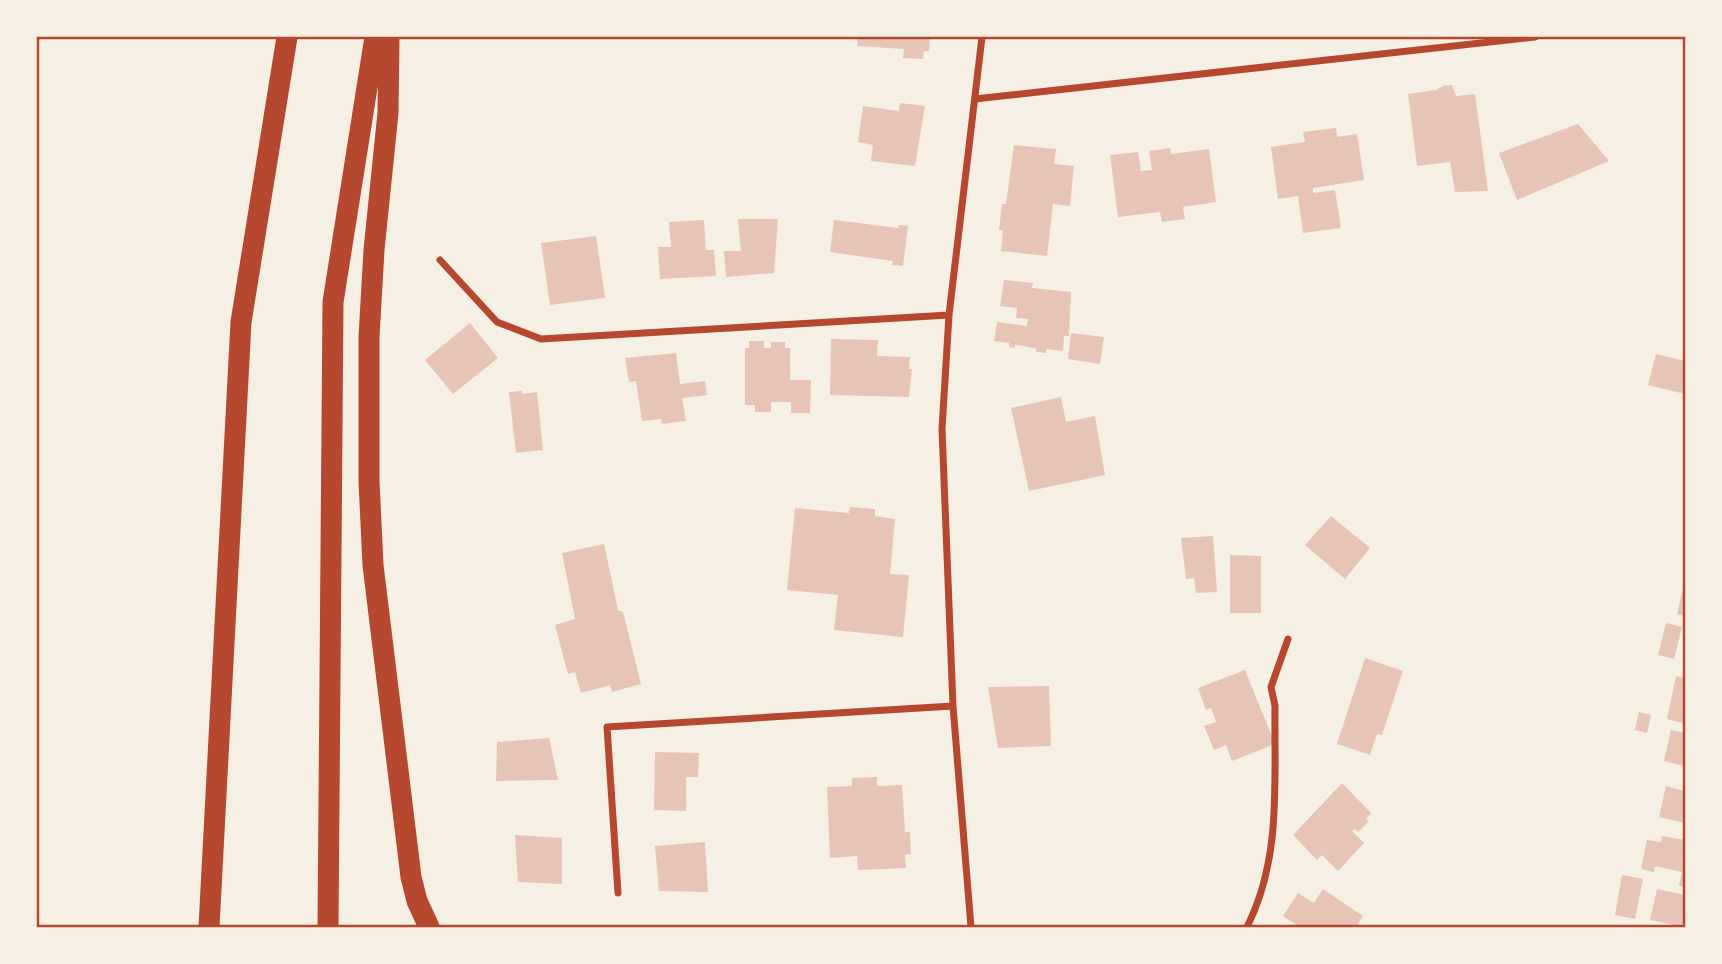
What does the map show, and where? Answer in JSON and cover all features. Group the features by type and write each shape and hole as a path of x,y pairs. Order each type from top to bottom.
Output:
{"highway":[{"path":"209,927 242,322 287,37"},
{"path":"328,927 333,302 375,37"},
{"path":"389,37 388,113 374,250 370,325 369,481 373,565 411,877 417,901 429,927"}],"street":[{"path":"971,927 953,706 942,429 949,315 982,37"},
{"path":"975,99 1535,37"},
{"path":"440,260 497,323 541,339 949,315"},
{"path":"1247,927 1264,890 1274,830 1275,706 1271,687 1288,639"},
{"path":"618,893 607,727 953,706"}],"building":[{"path":"858,37 930,37 929,51 924,51 923,59 903,58 904,49 857,46"},
{"path":"1452,85 1456,96 1475,94 1488,191 1455,192 1450,162 1417,166 1408,94"},
{"path":"900,103 925,106 915,166 871,161 873,145 858,142 863,106 899,111"},
{"path":"1578,124 1609,161 1517,200 1499,153"},
{"path":"1336,128 1337,137 1357,134 1364,180 1313,188 1313,193 1335,190 1341,228 1303,233 1298,196 1278,199 1271,147 1305,142 1303,132"},
{"path":"1014,145 1056,149 1054,164 1074,166 1070,206 1053,204 1047,256 1001,251 1003,230 999,230 1002,204 1006,204"},
{"path":"1170,148 1171,154 1209,149 1216,202 1183,207 1185,219 1162,222 1160,212 1118,217 1110,155 1138,152 1141,171 1152,170 1149,151"},
{"path":"738,219 778,219 774,273 726,277 724,251 741,251"},
{"path":"704,220 706,250 714,250 716,276 660,279 658,247 671,247 669,222"},
{"path":"834,220 898,228 899,225 908,226 903,266 892,265 893,261 830,252"},
{"path":"596,236 605,298 550,305 541,243"},
{"path":"1004,280 1033,283 1032,288 1071,292 1069,336 1064,336 1063,351 1046,349 1046,353 1036,352 1037,349 1015,345 1015,348 1009,347 1009,343 994,341 997,322 1027,326 1028,319 1016,318 1017,308 1000,306"},
{"path":"470,323 498,358 453,394 425,360"},
{"path":"1071,333 1104,337 1100,364 1068,359"},
{"path":"831,339 878,340 877,356 910,357 909,369 912,369 909,397 830,395"},
{"path":"749,341 764,341 764,348 771,348 771,342 785,342 785,348 790,348 790,380 811,380 810,413 791,413 791,402 771,402 771,412 755,412 755,405 745,405 745,348 749,348"},
{"path":"676,353 680,384 705,381 707,395 682,398 686,421 662,424 661,419 642,421 636,381 629,382 625,358"},
{"path":"1656,354 1685,361 1685,394 1648,385"},
{"path":"522,391 522,394 537,392 543,450 516,453 509,392"},
{"path":"1061,397 1066,422 1095,416 1105,475 1029,491 1011,408"},
{"path":"850,507 875,509 875,516 895,519 890,574 909,575 903,637 834,630 838,595 787,590 795,508 849,513"},
{"path":"1331,516 1370,548 1345,579 1305,545"},
{"path":"1213,536 1217,592 1196,593 1194,578 1186,579 1181,538"},
{"path":"604,544 618,610 623,612 641,684 612,692 610,685 581,693 575,672 568,674 555,625 575,619 562,553"},
{"path":"1230,555 1261,556 1261,613 1230,613"},
{"path":"1685,584 1685,616 1677,614"},
{"path":"1666,623 1682,627 1674,659 1658,655"},
{"path":"1365,658 1403,671 1382,735 1377,734 1370,755 1337,744"},
{"path":"1245,670 1275,744 1232,761 1226,745 1214,750 1204,726 1216,722 1211,708 1206,710 1198,688"},
{"path":"1676,676 1685,678 1685,724 1667,719"},
{"path":"1049,686 1051,746 998,748 988,687"},
{"path":"1639,712 1651,715 1647,733 1635,730"},
{"path":"1671,730 1685,733 1685,766 1664,761"},
{"path":"549,738 558,780 496,781 497,742"},
{"path":"655,752 699,753 698,777 686,777 686,811 654,810"},
{"path":"877,777 877,786 902,785 905,832 910,832 911,854 905,855 906,868 858,870 857,856 830,858 827,787 852,786 852,778"},
{"path":"1342,783 1371,813 1366,819 1369,821 1358,832 1355,829 1352,831 1364,843 1338,871 1322,855 1317,860 1293,835"},
{"path":"1666,786 1685,791 1685,823 1659,817"},
{"path":"515,835 562,838 562,884 518,882"},
{"path":"1662,836 1685,840 1685,887 1679,886 1682,872 1655,866 1654,872 1641,869 1647,840 1661,842"},
{"path":"705,842 708,892 659,891 655,846"},
{"path":"1622,875 1643,879 1635,919 1615,915"},
{"path":"1323,889 1363,916 1356,927 1300,927 1283,916 1298,893 1314,903"},
{"path":"1657,889 1685,895 1685,927 1650,920"}]}
